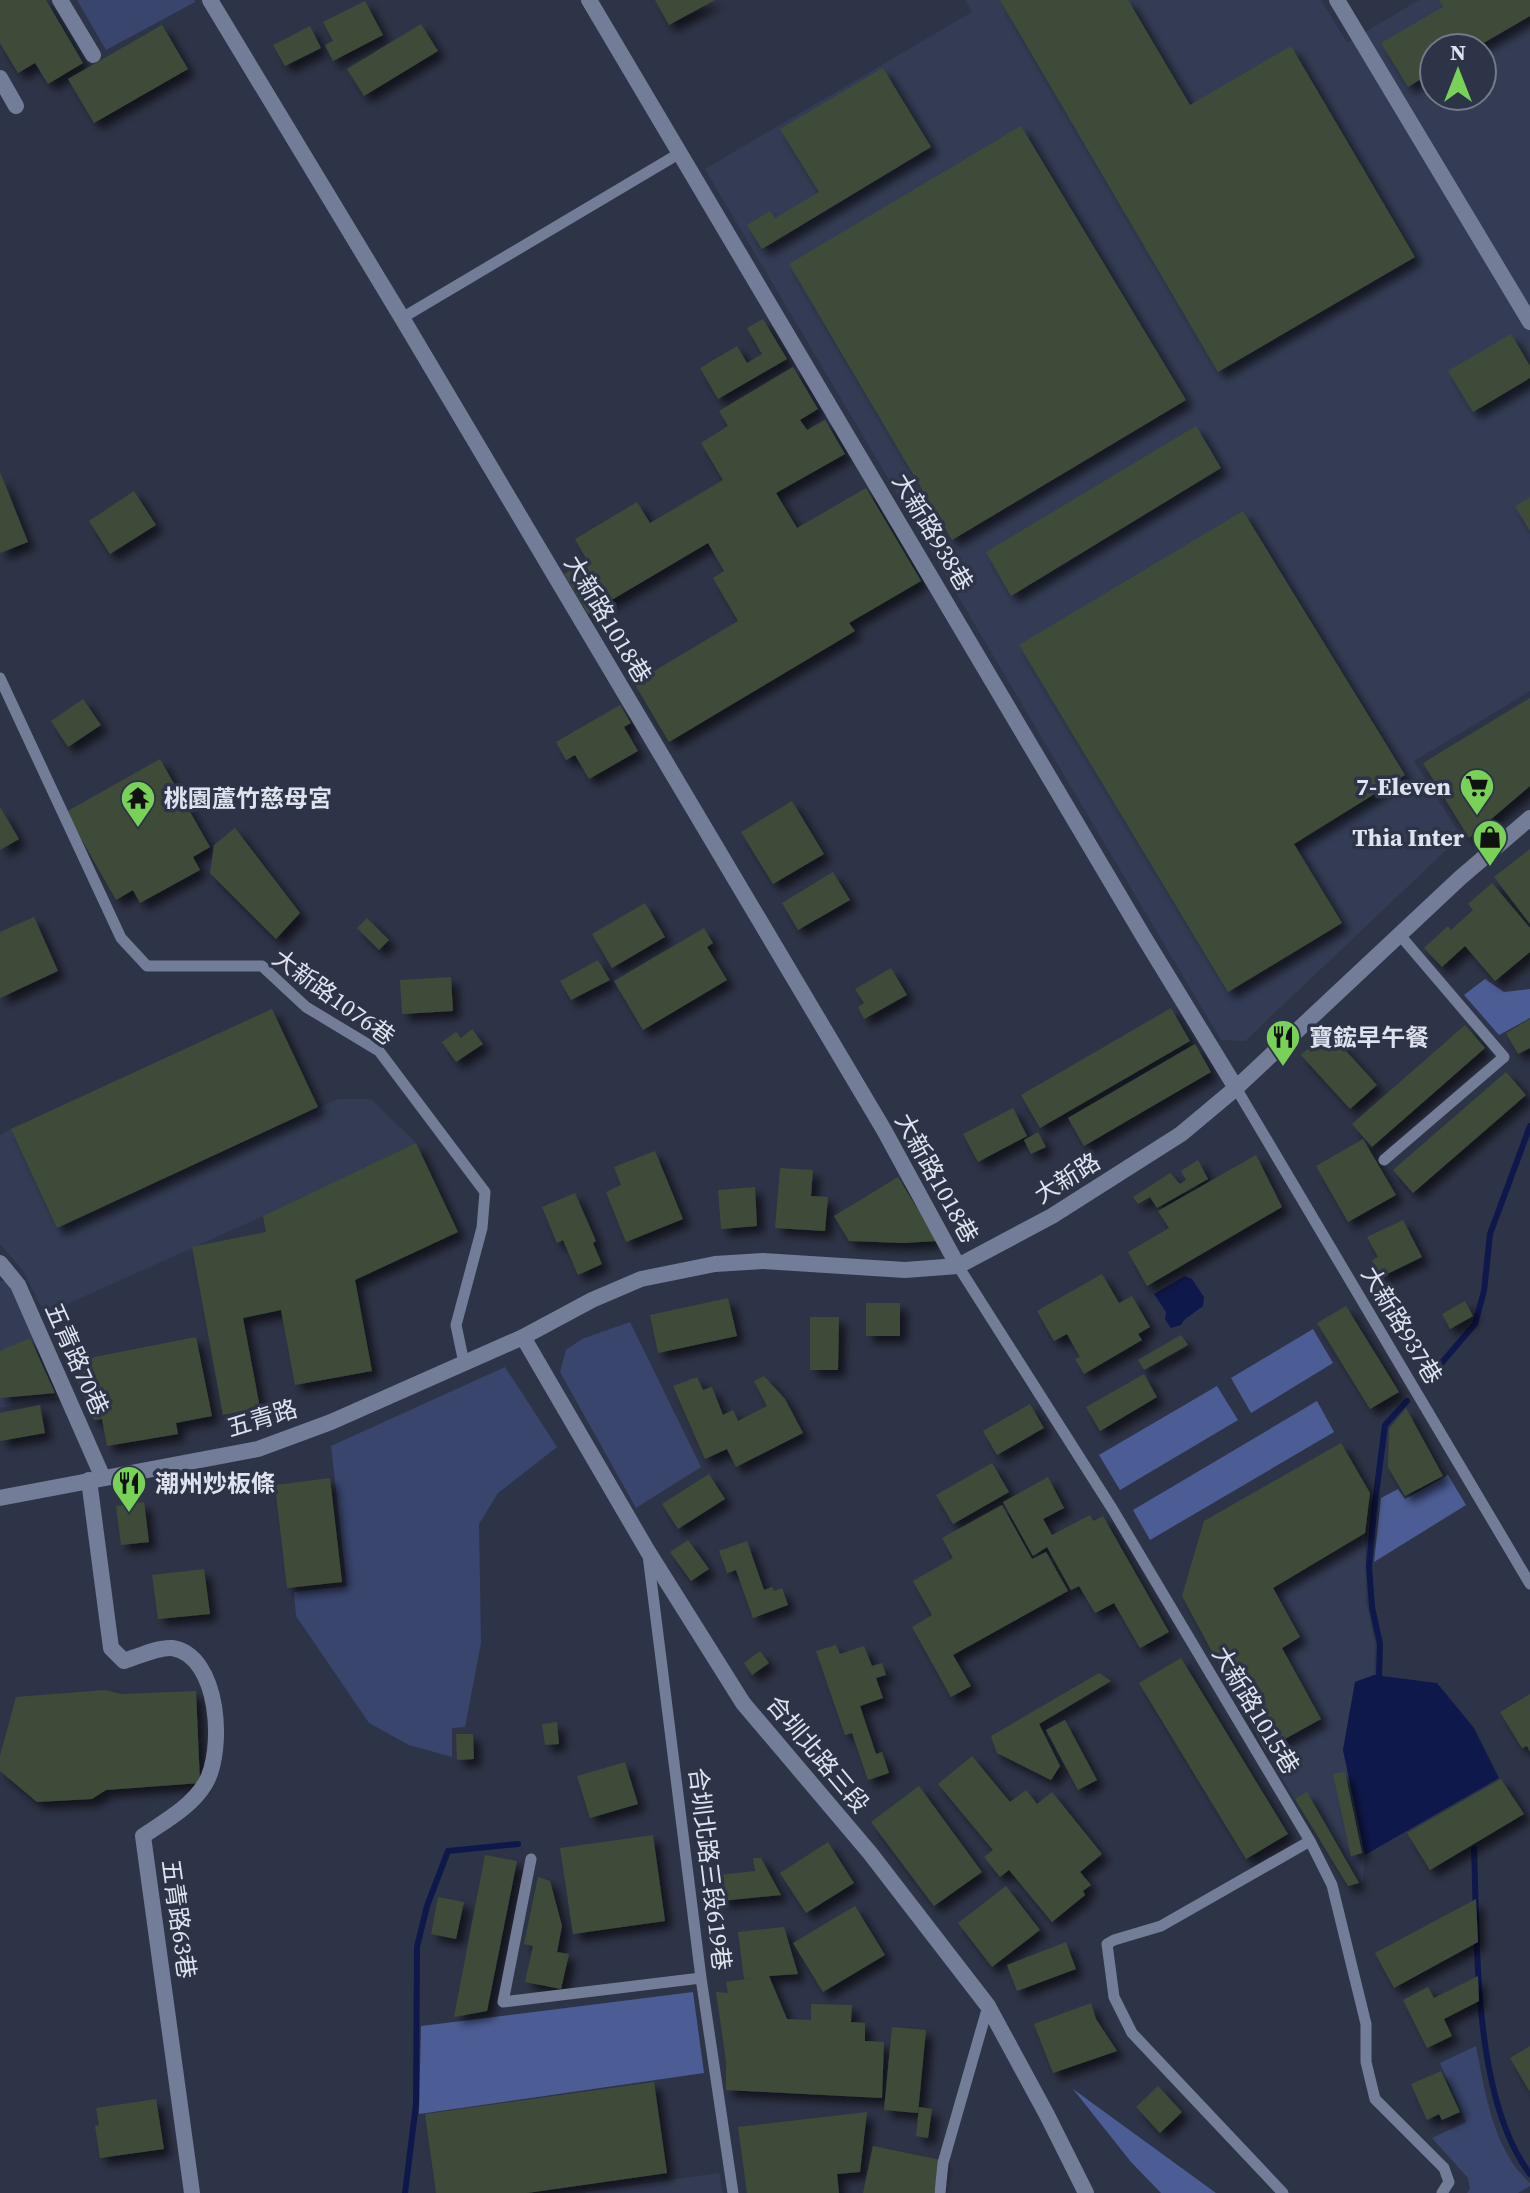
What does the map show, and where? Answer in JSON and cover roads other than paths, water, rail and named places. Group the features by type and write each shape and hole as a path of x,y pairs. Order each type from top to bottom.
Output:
{"street":[{"path":"60,0 93,55"},
{"name":"大新路1018巷","path":"210,0 884,1130 958,1266"},
{"name":"大新路938巷","path":"589,0 1236,1088"},
{"path":"1337,0 1530,322"},
{"path":"0,78 16,106"},
{"name":"大新路","path":"523,1337 592,1300 641,1279 715,1264 763,1261 905,1270 958,1266 998,1247 1100,1187 1181,1134 1236,1088 1399,934 1530,818"},
{"name":"五青路70巷","path":"0,1263 18,1285 96,1479"},
{"name":"五青路","path":"0,1498 258,1449 331,1422 523,1337"},
{"name":"合圳北路三段","path":"523,1337 647,1550 743,1703 870,1853 988,2006 1086,2193"},
{"name":"五青路63巷","path":"96,1479 111,1648 124,1661 169,1648 184,1652 204,1674 216,1711 216,1746 206,1783 182,1810 143,1836 192,2193"}],"lane":[{"path":"402,318 680,153"},
{"name":"大新路1076巷","path":"0,678 121,938 138,957 147,966 262,966 306,1007 379,1051 485,1192 482,1228 456,1325 464,1363"},
{"path":"1384,1160 1504,1057 1399,934"},
{"name":"大新路937巷","path":"1236,1088 1530,1584"},
{"name":"大新路1015巷","path":"958,1266 1113,1510 1310,1841 1336,1899 1366,2024 1366,2062 1375,2099 1444,2168 1449,2182 1442,2193"},
{"name":"合圳北路三段619巷","path":"647,1550 701,1978 733,2193"},
{"path":"1283,2193 1132,2033 1114,1997 1107,1944 1161,1926 1310,1841"},
{"path":"531,1859 503,2002 701,1978"},
{"path":"940,2193 943,2163 988,2006"}],"waterway":[{"path":"1426,1381 1475,1324 1484,1291 1490,1234 1530,1126"},
{"path":"1379,1676 1380,1644 1372,1607 1369,1566 1374,1510 1385,1425 1407,1401"},
{"path":"405,2193 416,2104 417,1947 427,1906 448,1851 518,1844"},
{"path":"1474,1849 1478,1973 1488,2062 1497,2104 1511,2142 1530,2174"}],"place":[{"name":"7-Eleven","path":"1477,817"},
{"name":"桃園蘆竹慈母宮","path":"138,829"},
{"name":"Thia Inter","path":"1490,868"},
{"name":"寶鋐早午餐","path":"1283,1068"},
{"name":"潮州炒板條","path":"129,1514"}]}
